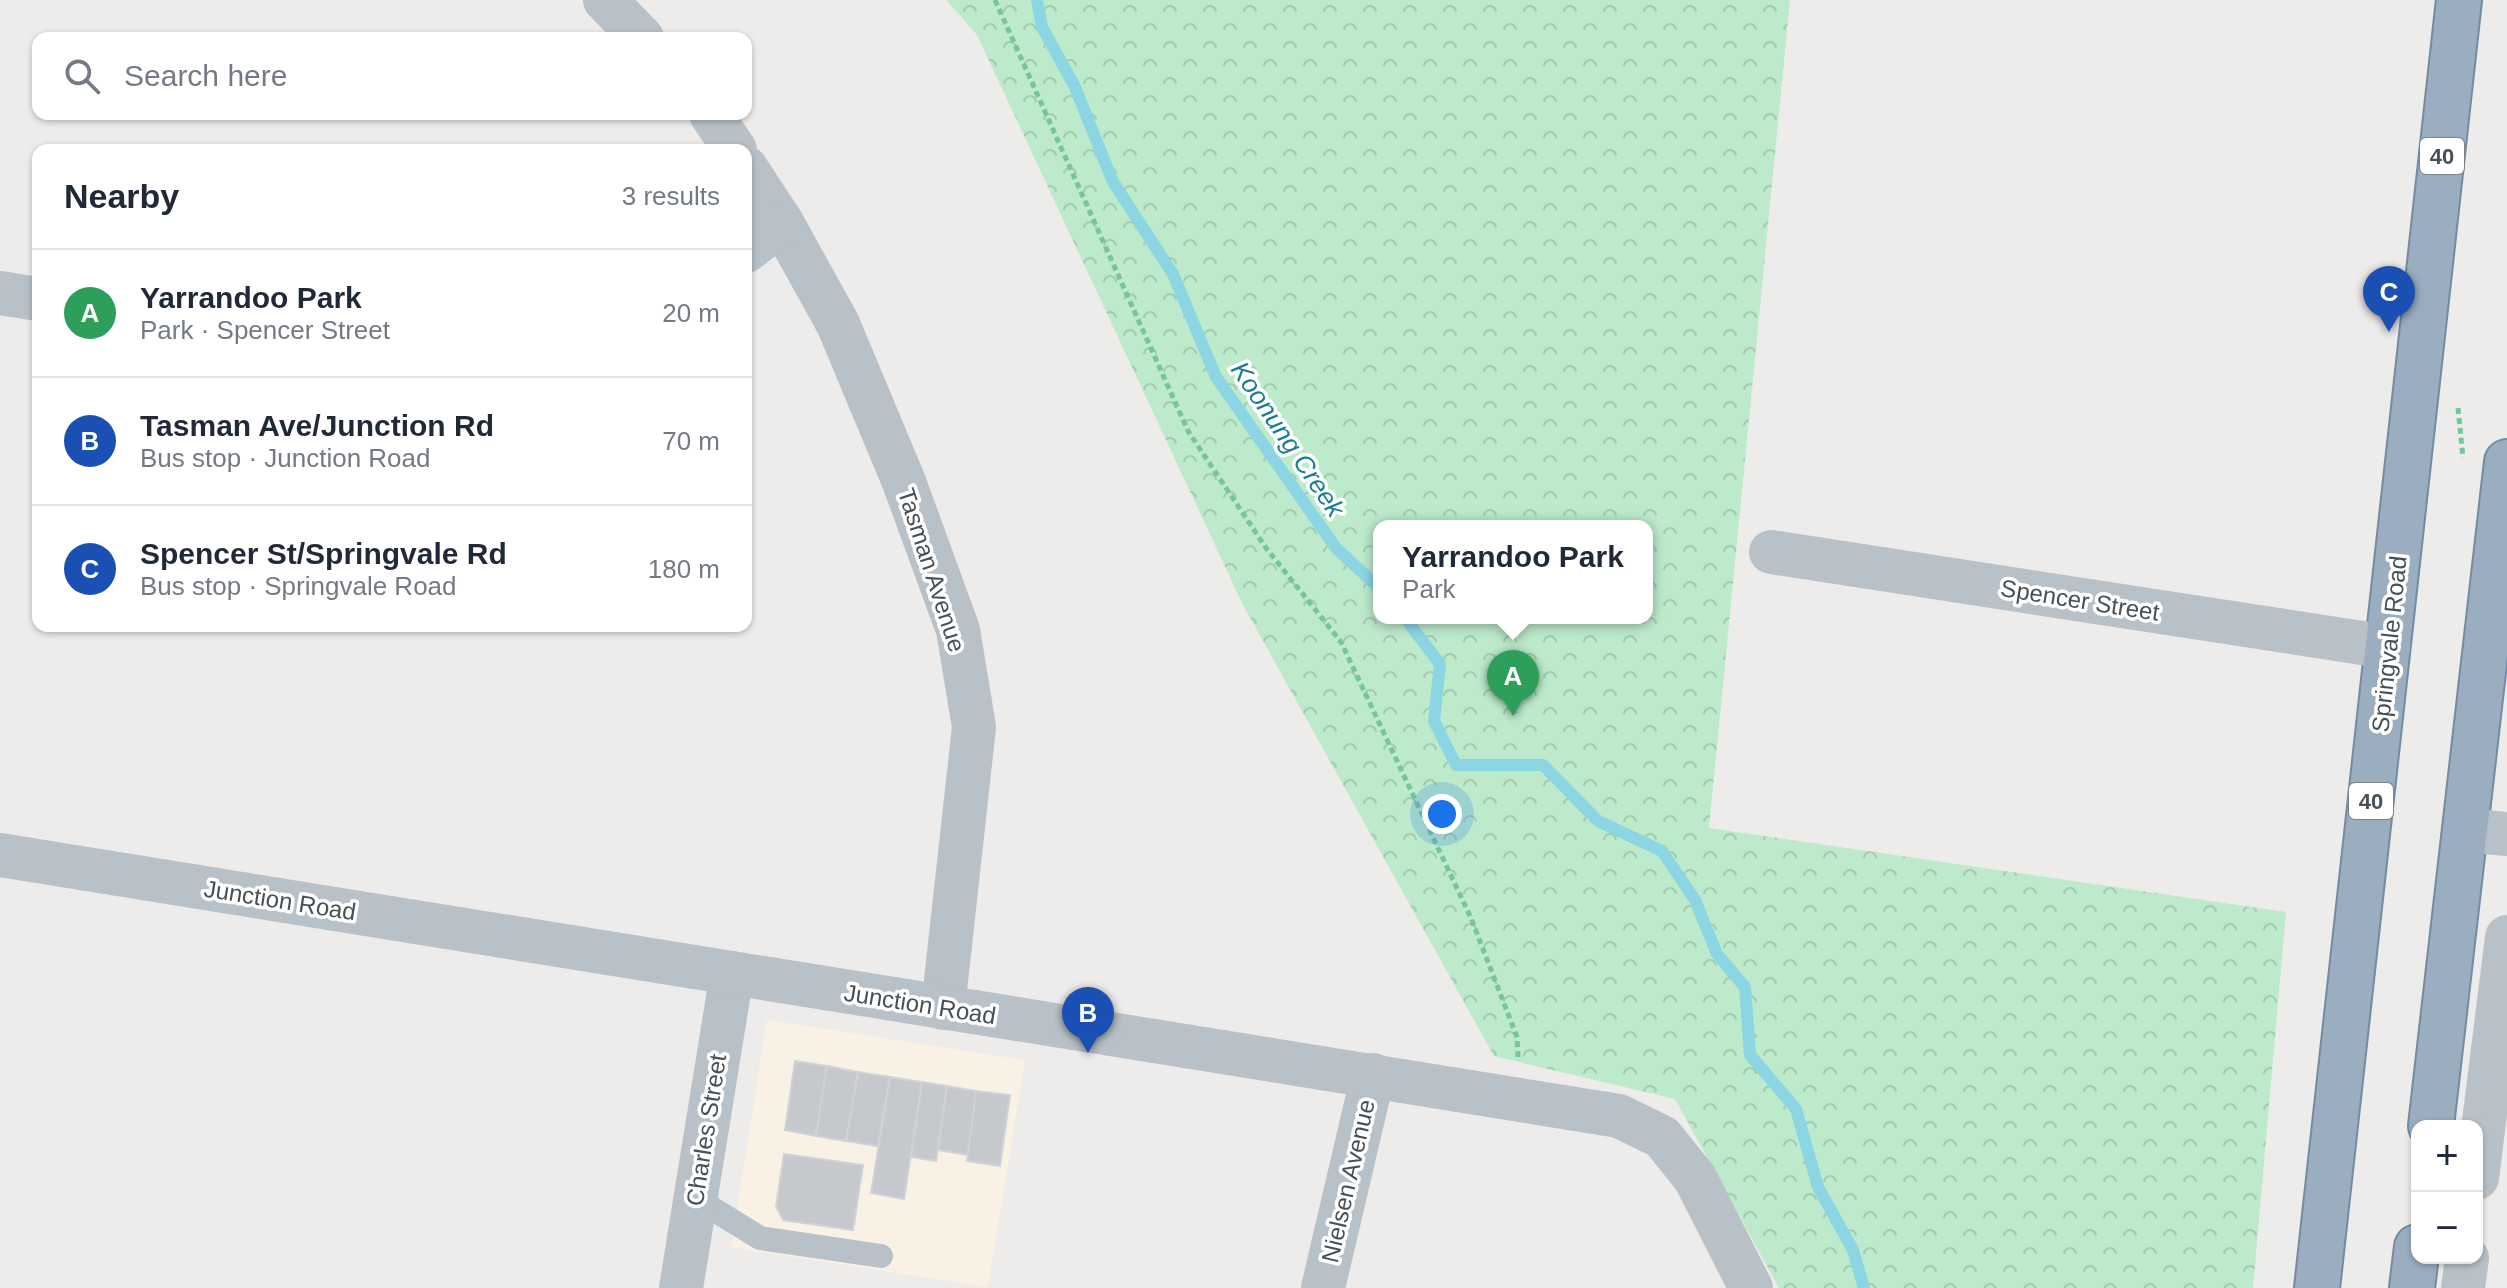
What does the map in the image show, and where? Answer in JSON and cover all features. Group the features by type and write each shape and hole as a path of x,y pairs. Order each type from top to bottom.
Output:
{"highway":[{"name":"Springvale Road","path":"2317,1288 2459,0"},
{"path":"2432,1120 2486,832 2507,462"},
{"path":"2412,1288 2415,1264"}],"street":[{"path":"605,0 636,32"},
{"path":"715,120 731,144"},
{"name":"Tasman Avenue","path":"752,177 782,223 838,324 904,482 958,630 974,727 943,1008"},
{"path":"752,246 782,223"},
{"path":"0,293 32,298"},
{"name":"Spencer Street","path":"1771,552 2388,647"},
{"name":"Junction Road","path":"0,855 1619,1116 1662,1137 1695,1178 1751,1288"},
{"path":"2483,1130 2507,937"},
{"name":"Charles Street","path":"681,1288 732,973"},
{"name":"Nielsen Avenue","path":"1323,1288 1373,1075"},
{"path":"2463,1288 2466,1264"}],"lane":[{"path":"695,1198 760,1238 881,1256"}],"path":[{"path":"995,0 1188,431 1266,548 1341,642 1354,669 1477,933 1517,1037 1520,1098"},
{"path":"2455,398 2460,413 2464,471"}],"shaded area":[{"path":"767,1020 1025,1060 988,1287 731,1247"}],"green space":[{"path":"946,0 1790,0 1709,828 2286,912 2253,1288 1779,1288 1675,1099 1494,1056 1243,605 977,35"}],"building":[{"path":"795,1061 827,1066 816,1136 785,1130"},
{"path":"827,1066 858,1072 846,1141 816,1136"},
{"path":"858,1072 890,1077 878,1146 846,1141"},
{"path":"890,1077 922,1082 904,1199 871,1193"},
{"path":"922,1082 947,1086 936,1161 911,1157"},
{"path":"947,1086 976,1091 968,1155 938,1150"},
{"path":"976,1091 1010,1095 1000,1166 967,1161"},
{"path":"784,1154 863,1165 853,1230 783,1220 776,1206"}],"waterway":[{"name":"Koonung Creek","path":"1037,0 1042,27 1075,87 1113,182 1173,274 1216,377 1336,548 1373,582"},
{"name":"Koonung Creek","path":"1410,624 1440,664 1434,721 1456,765 1543,765 1598,821 1662,851 1695,900 1717,954 1745,987 1750,1055 1796,1109 1818,1187 1853,1250 1864,1288"}],"place":[{"name":"Spencer St/Springvale Rd","path":"2389,332"},
{"name":"Yarrandoo Park","path":"1513,716"},
{"name":"Tasman Ave/Junction Rd","path":"1088,1053"}]}
